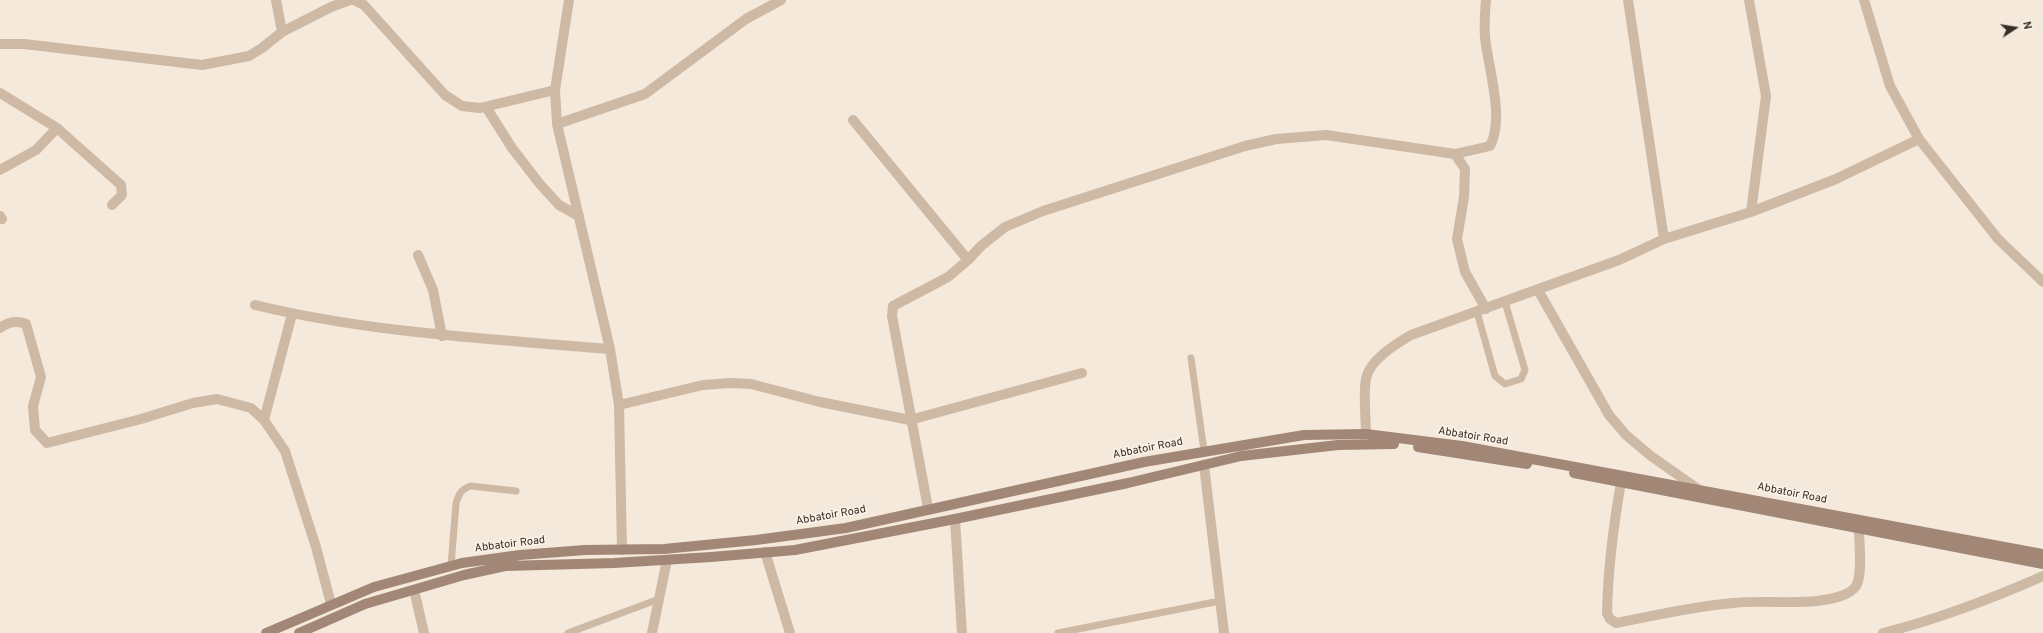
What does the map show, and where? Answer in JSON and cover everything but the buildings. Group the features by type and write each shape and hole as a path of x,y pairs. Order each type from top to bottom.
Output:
{"street":[{"path":"276,0 282,32"},
{"path":"0,44 24,44 202,65 249,56 282,32 331,7 350,0"},
{"path":"354,0 364,5 445,95 462,106 480,108 486,107 555,90"},
{"path":"569,0 555,90 557,124 610,349 620,406 622,550"},
{"path":"557,124 645,94 746,19 781,0"},
{"path":"928,508 910,420 892,316 893,306 948,277 968,260 981,246 1005,228 1043,211 1245,146 1276,139 1326,135 1455,154 1490,146 1494,139 1495,115 1491,71 1485,38 1486,0"},
{"path":"1628,0 1664,239"},
{"path":"1749,0 1766,96 1750,212"},
{"path":"1864,0 1890,86 1919,139 1998,239 2043,282"},
{"path":"0,93 57,128 121,185 122,195 112,205"},
{"path":"486,107 512,148 539,183 559,205 579,216"},
{"path":"853,120 968,260"},
{"path":"0,170 36,150 57,128"},
{"path":"1366,434 1366,378 1376,361 1392,347 1411,335 1619,260 1664,239 1750,212 1836,179 1919,139"},
{"path":"1455,154 1465,169 1464,196 1457,239 1466,272 1481,310"},
{"path":"418,255 433,290 442,336"},
{"path":"1538,290 1609,415 1626,435 1646,452 1698,489"},
{"path":"255,305 292,314 442,336 610,349"},
{"path":"264,420 292,314"},
{"path":"0,328 6,324 18,321 26,324 41,377 33,406 35,430 47,443 141,419 193,403 217,399 251,408 264,420 285,451 314,540 331,604"},
{"path":"620,406 703,385 730,383 751,384 820,402 910,420 1082,373"},
{"name":"Abbatoir Road","path":"266,633 331,604 374,587 451,566 520,554 585,550 664,549 741,542 831,530 1144,462 1304,435 1366,434 1462,446 2043,554"},
{"name":"Abbatoir Road","path":"299,633 365,604 464,574 505,566 667,560 794,550 955,519 1128,483 1240,456 1338,445 1384,443 1550,468 2043,564"},
{"path":"1204,465 1224,633"},
{"path":"1621,482 1612,532 1608,568 1607,613 1610,619 1616,623 1730,603 1760,600 1793,603 1824,600 1848,593 1856,587 1860,578 1859,529"},
{"path":"955,519 962,633"},
{"path":"765,552 790,633"},
{"path":"652,633 667,560"},
{"path":"1883,633 1921,624 2007,592 2043,576"},
{"path":"414,590 424,633"}],"lane":[{"path":"1481,310 1495,376 1505,384 1521,379 1525,370 1505,302"},
{"path":"1191,358 1204,451"},
{"path":"451,566 456,503 459,493 464,488 471,486 516,491"},
{"path":"568,633 659,599"},
{"path":"1058,633 1220,601"}]}
